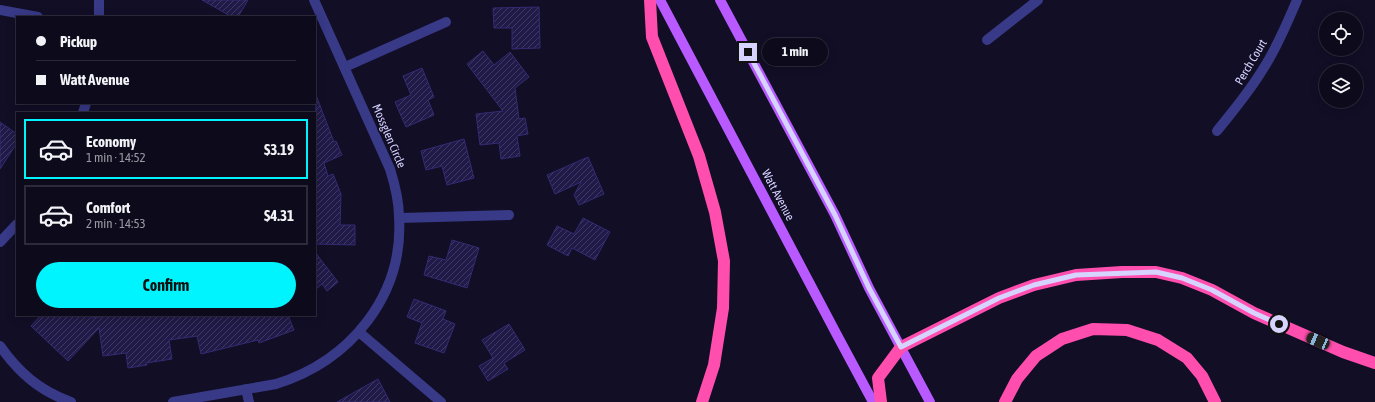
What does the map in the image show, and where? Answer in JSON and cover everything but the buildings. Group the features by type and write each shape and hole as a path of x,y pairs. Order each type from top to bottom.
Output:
{"highway":[{"path":"650,0 652,37 699,156 715,212 724,261 723,308 714,365 702,402"},
{"path":"881,402 878,378 901,347 999,298 1034,285 1076,275 1156,272 1182,278 1212,290 1254,313 1343,352 1375,363"},
{"path":"1005,402 1017,379 1036,356 1062,339 1093,329 1127,330 1158,340 1187,358 1202,376 1216,402"}],"main road":[{"name":"Watt Avenue","path":"660,0 873,402"},
{"path":"720,0 835,215 869,288 930,402"}],"street":[{"path":"98,16 99,0"},
{"name":"Mossglen Circle","path":"172,402 276,384 290,380 316,367 340,351 359,332 381,299 392,272 396,259 400,218 398,197 390,169 314,0"},
{"path":"987,40 1038,0"},
{"name":"Perch Court","path":"1217,131 1239,104 1264,69 1297,0"},
{"path":"0,10 33,16"},
{"path":"345,67 446,22"},
{"path":"400,218 509,215"},
{"path":"0,242 16,225"},
{"path":"359,332 441,402"},
{"path":"0,346 23,374 57,400 71,402"},
{"path":"246,389 249,402"}],"route":[{"path":"748,52 835,215 869,288 901,347 999,298 1034,285 1076,275 1122,272 1156,272 1182,278 1212,290 1254,313 1279,324"}]}
